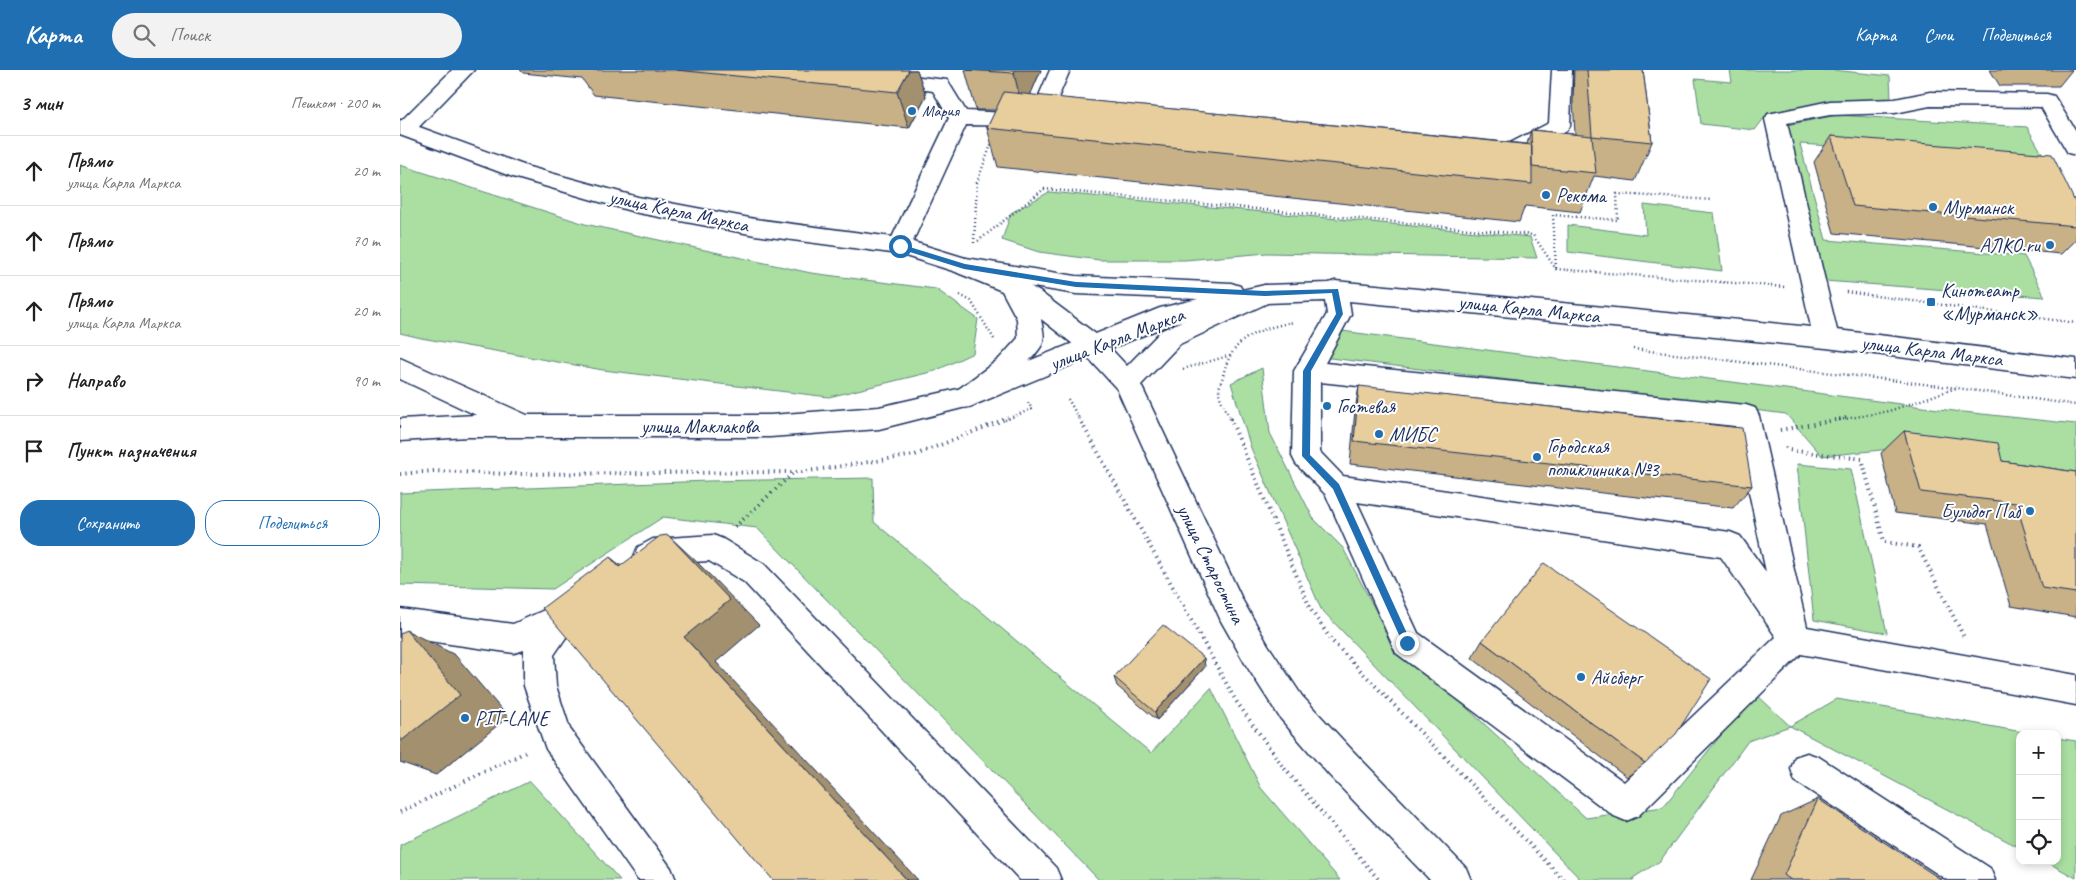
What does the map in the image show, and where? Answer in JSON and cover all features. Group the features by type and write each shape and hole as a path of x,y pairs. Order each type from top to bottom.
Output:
{"street":[{"path":"402,128 464,70"},
{"path":"959,118 1001,118 1049,122 1060,70"},
{"path":"1476,164 1486,165 1560,126 1562,70"},
{"path":"870,78 942,78 959,118 900,246"},
{"path":"1826,338 1776,119 1830,108 1895,106 1930,99 2047,101 2076,148"},
{"name":"улица Карла Маркса","path":"402,128 521,172 638,205 755,227 900,246 964,266"},
{"path":"964,266 1076,285 1265,294"},
{"name":"улица Старостина","path":"964,266 1010,285 1031,298 1092,345 1127,383 1228,602 1257,655 1291,707 1341,763 1454,880"},
{"path":"965,398 1008,366 1031,341 1029,318 1010,285"},
{"path":"1335,290 1340,314 1307,371 1306,456 1336,487 1407,643 1626,804 1794,639"},
{"name":"улица Карла Маркса","path":"996,386 1092,345 1169,316 1265,294 1335,290 1826,338 2076,368"},
{"path":"1127,383 1171,337 1265,294"},
{"path":"400,368 527,427"},
{"path":"1307,371 1746,416 1794,639"},
{"name":"улица Маклакова","path":"400,430 468,426 770,426 817,424 879,418 965,398 996,386"},
{"path":"1336,487 1730,545 1794,639 2076,690"},
{"path":"400,623 514,638 562,617 614,576 653,552 713,548 754,573 1044,880"},
{"path":"562,617 538,652 540,686 557,738 659,880"},
{"path":"1807,769 1978,880"}],"path":[{"path":"1001,118 977,182 974,244 1044,189 1533,235 1556,269"},
{"path":"1556,269 1553,215 1618,220 1617,194 1712,200"},
{"path":"1556,269 1816,289 1931,302 2076,323"},
{"path":"953,291 971,302 998,346"},
{"path":"1340,314 1257,331 1238,344 1228,356 1219,392 1311,610 1332,641 1564,880"},
{"path":"1624,348 1957,388 2076,405"},
{"path":"1182,369 1228,356"},
{"path":"1781,437 1778,431 1889,411 1957,388"},
{"path":"400,474 434,471 509,474 794,473 915,455 1032,408 1025,398"},
{"path":"1784,443 1788,450 1862,459 1884,542 1918,547 1983,674"},
{"path":"713,548 794,473"},
{"path":"400,812 557,738"}],"green space":[{"path":"1730,70 1833,70 1890,76 1891,100 1829,102 1768,113 1755,130 1701,124 1695,79 1732,82"},
{"path":"1837,115 2027,127 2046,160 1800,144 1826,240 2024,256 2045,297 1824,281 1787,125"},
{"path":"400,165 585,224 811,273 936,289 978,319 973,353 935,371 829,397 603,370 400,333"},
{"path":"1049,192 1530,237 1537,258 1267,253 1185,260 1099,260 1039,252 1002,240 1011,213"},
{"path":"1644,205 1714,213 1722,271 1568,252 1568,225 1646,235"},
{"path":"1334,330 1954,411 2076,424 2076,484 1940,444 1822,456 1786,414 1322,357"},
{"path":"1262,368 1270,433 1313,518 1343,548 1389,636 1586,818 1663,807 1755,693 1790,726 1748,741 1660,861 1633,878 1634,880 1581,880 1321,609 1251,448 1231,383"},
{"path":"1797,464 1851,469 1887,633 1814,620"},
{"path":"873,478 874,522 1151,753 1211,688 1261,788 1340,880 1099,880 757,528 663,517 553,589 400,585 400,493 708,481"},
{"path":"1837,699 2016,731 2016,846 1790,726"},
{"path":"2061,739 2076,741 2076,878 2052,865 2061,865"},
{"path":"530,781 620,880 400,880 400,845"}],"building":[{"path":"676,70 909,70 897,92"},
{"path":"965,70 1015,70 1014,73"},
{"path":"1587,70 1643,70 1652,142 1592,136"},
{"path":"1004,92 1532,145 1532,184 987,128"},
{"path":"1531,130 1592,136 1596,173 1532,167"},
{"path":"1831,136 2052,154 2076,204 2076,226 1853,206"},
{"path":"1359,386 1742,428 1752,486 1354,441"},
{"path":"1904,431 1998,443 2002,461 2076,472 2076,593 2042,588 2016,503 1921,492"},
{"path":"668,535 730,600 684,637 907,880 773,880 542,608 610,557 619,567 660,536"},
{"name":"Айсберг","path":"1544,563 1711,679 1676,734 1645,763 1482,641"},
{"path":"1163,625 1204,658 1155,712 1114,677"},
{"path":"406,630 460,695 400,742 400,634"},
{"path":"1818,799 1942,880 1791,880 1784,875"}],"place":[{"name":"Мария","path":"912,111"},
{"name":"Рекома","path":"1546,195"},
{"name":"Мурманск","path":"1933,207"},
{"name":"АЛКО.ru","path":"2050,245"},
{"name":"Кинотеатр «Мурманск»","path":"1931,302"},
{"name":"Гостевая","path":"1327,406"},
{"name":"МИБС","path":"1379,434"},
{"name":"Городская поликлиника №3","path":"1537,457"},
{"name":"Бульдог Паб","path":"2030,511"},
{"name":"Айсберг","path":"1581,677"},
{"name":"PIT-LANE","path":"465,718"}],"route":[{"path":"900,246 964,266 1076,285 1265,294 1335,290 1340,314 1307,371 1306,456 1336,487 1407,643"}]}
